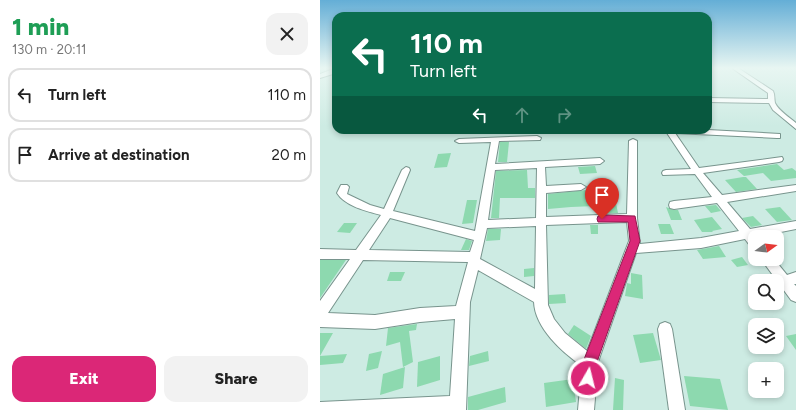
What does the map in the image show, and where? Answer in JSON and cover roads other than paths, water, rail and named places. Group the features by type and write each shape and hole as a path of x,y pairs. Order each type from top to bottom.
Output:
{"street":[{"path":"763,87 771,92 772,96 770,101"},
{"path":"712,100 770,101"},
{"path":"770,101 775,109 796,127"},
{"path":"712,132 777,136"},
{"path":"672,134 697,171 747,234"},
{"path":"320,410 459,407 463,302 473,259 480,237 491,167 493,136"},
{"path":"459,140 493,136 537,138"},
{"path":"586,410 590,362 635,241 632,218 633,141"},
{"path":"666,173 697,171 779,159"},
{"path":"491,167 600,162"},
{"path":"541,165 541,299 547,322 564,344 590,362"},
{"path":"320,313 387,214 406,170"},
{"path":"344,187 342,193 344,196 367,208 480,237"},
{"path":"541,190 581,187"},
{"path":"674,205 796,188"},
{"path":"482,224 632,218"},
{"path":"632,249 701,243 796,224"},
{"path":"320,254 360,254 473,259 541,299"},
{"path":"775,266 790,279 796,296"},
{"path":"320,320 376,322 420,315 462,312"},
{"path":"664,329 676,410"}]}
